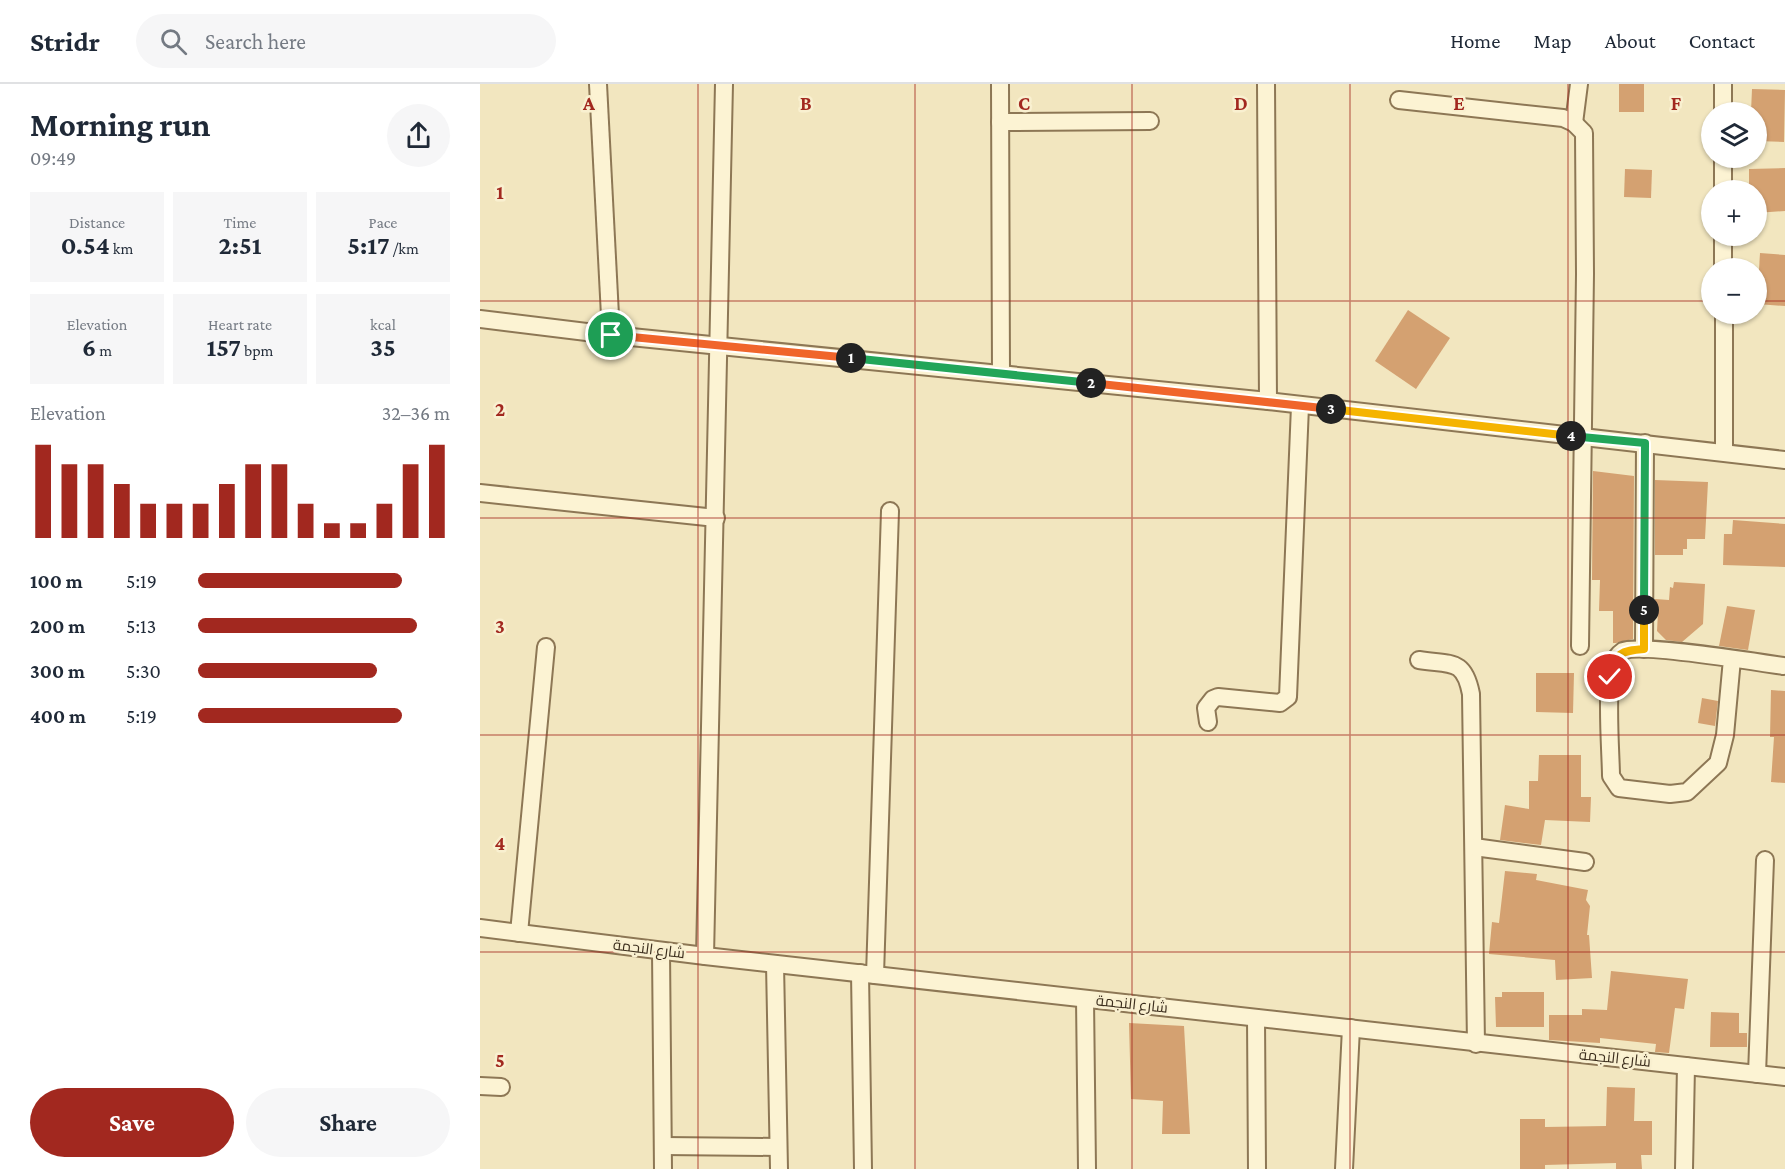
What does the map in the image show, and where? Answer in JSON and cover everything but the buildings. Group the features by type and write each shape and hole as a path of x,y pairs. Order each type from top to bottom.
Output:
{"street":[{"path":"598,84 611,335"},
{"path":"705,956 724,84"},
{"path":"1000,84 1001,373"},
{"path":"1266,84 1268,402"},
{"path":"1574,123 1579,84"},
{"path":"1723,84 1723,102"},
{"path":"1399,100 1563,118 1574,123 1584,133 1581,646"},
{"path":"1000,122 1150,121"},
{"path":"480,318 611,335 1001,373 1785,460"},
{"path":"1724,324 1724,452"},
{"path":"1208,722 1206,708 1213,699 1218,697 1280,703 1288,697 1300,406"},
{"path":"1644,649 1645,443"},
{"path":"480,493 716,518"},
{"path":"863,1169 868,974 890,511"},
{"path":"519,933 546,647"},
{"path":"1732,659 1725,735 1718,763 1687,792 1670,794 1618,788 1611,776 1610,677 1615,659 1623,651 1644,649 1732,659 1783,666"},
{"path":"1419,660 1459,666 1465,672 1471,694 1476,1044"},
{"path":"1474,847 1585,862"},
{"path":"1757,1074 1765,860"},
{"name":"شارع النجمة","path":"480,928 661,951 1785,1077"},
{"path":"661,951 663,1169"},
{"path":"775,964 779,1169"},
{"path":"1085,999 1087,1169"},
{"path":"1256,1018 1257,1169"},
{"path":"1344,1169 1351,1028"},
{"path":"1684,1169 1686,1066"},
{"path":"480,1086 501,1087"},
{"path":"663,1146 778,1147"}],"route":[{"path":"611,335 1001,373 1645,443 1644,649 1623,651 1615,659 1610,677"}]}
